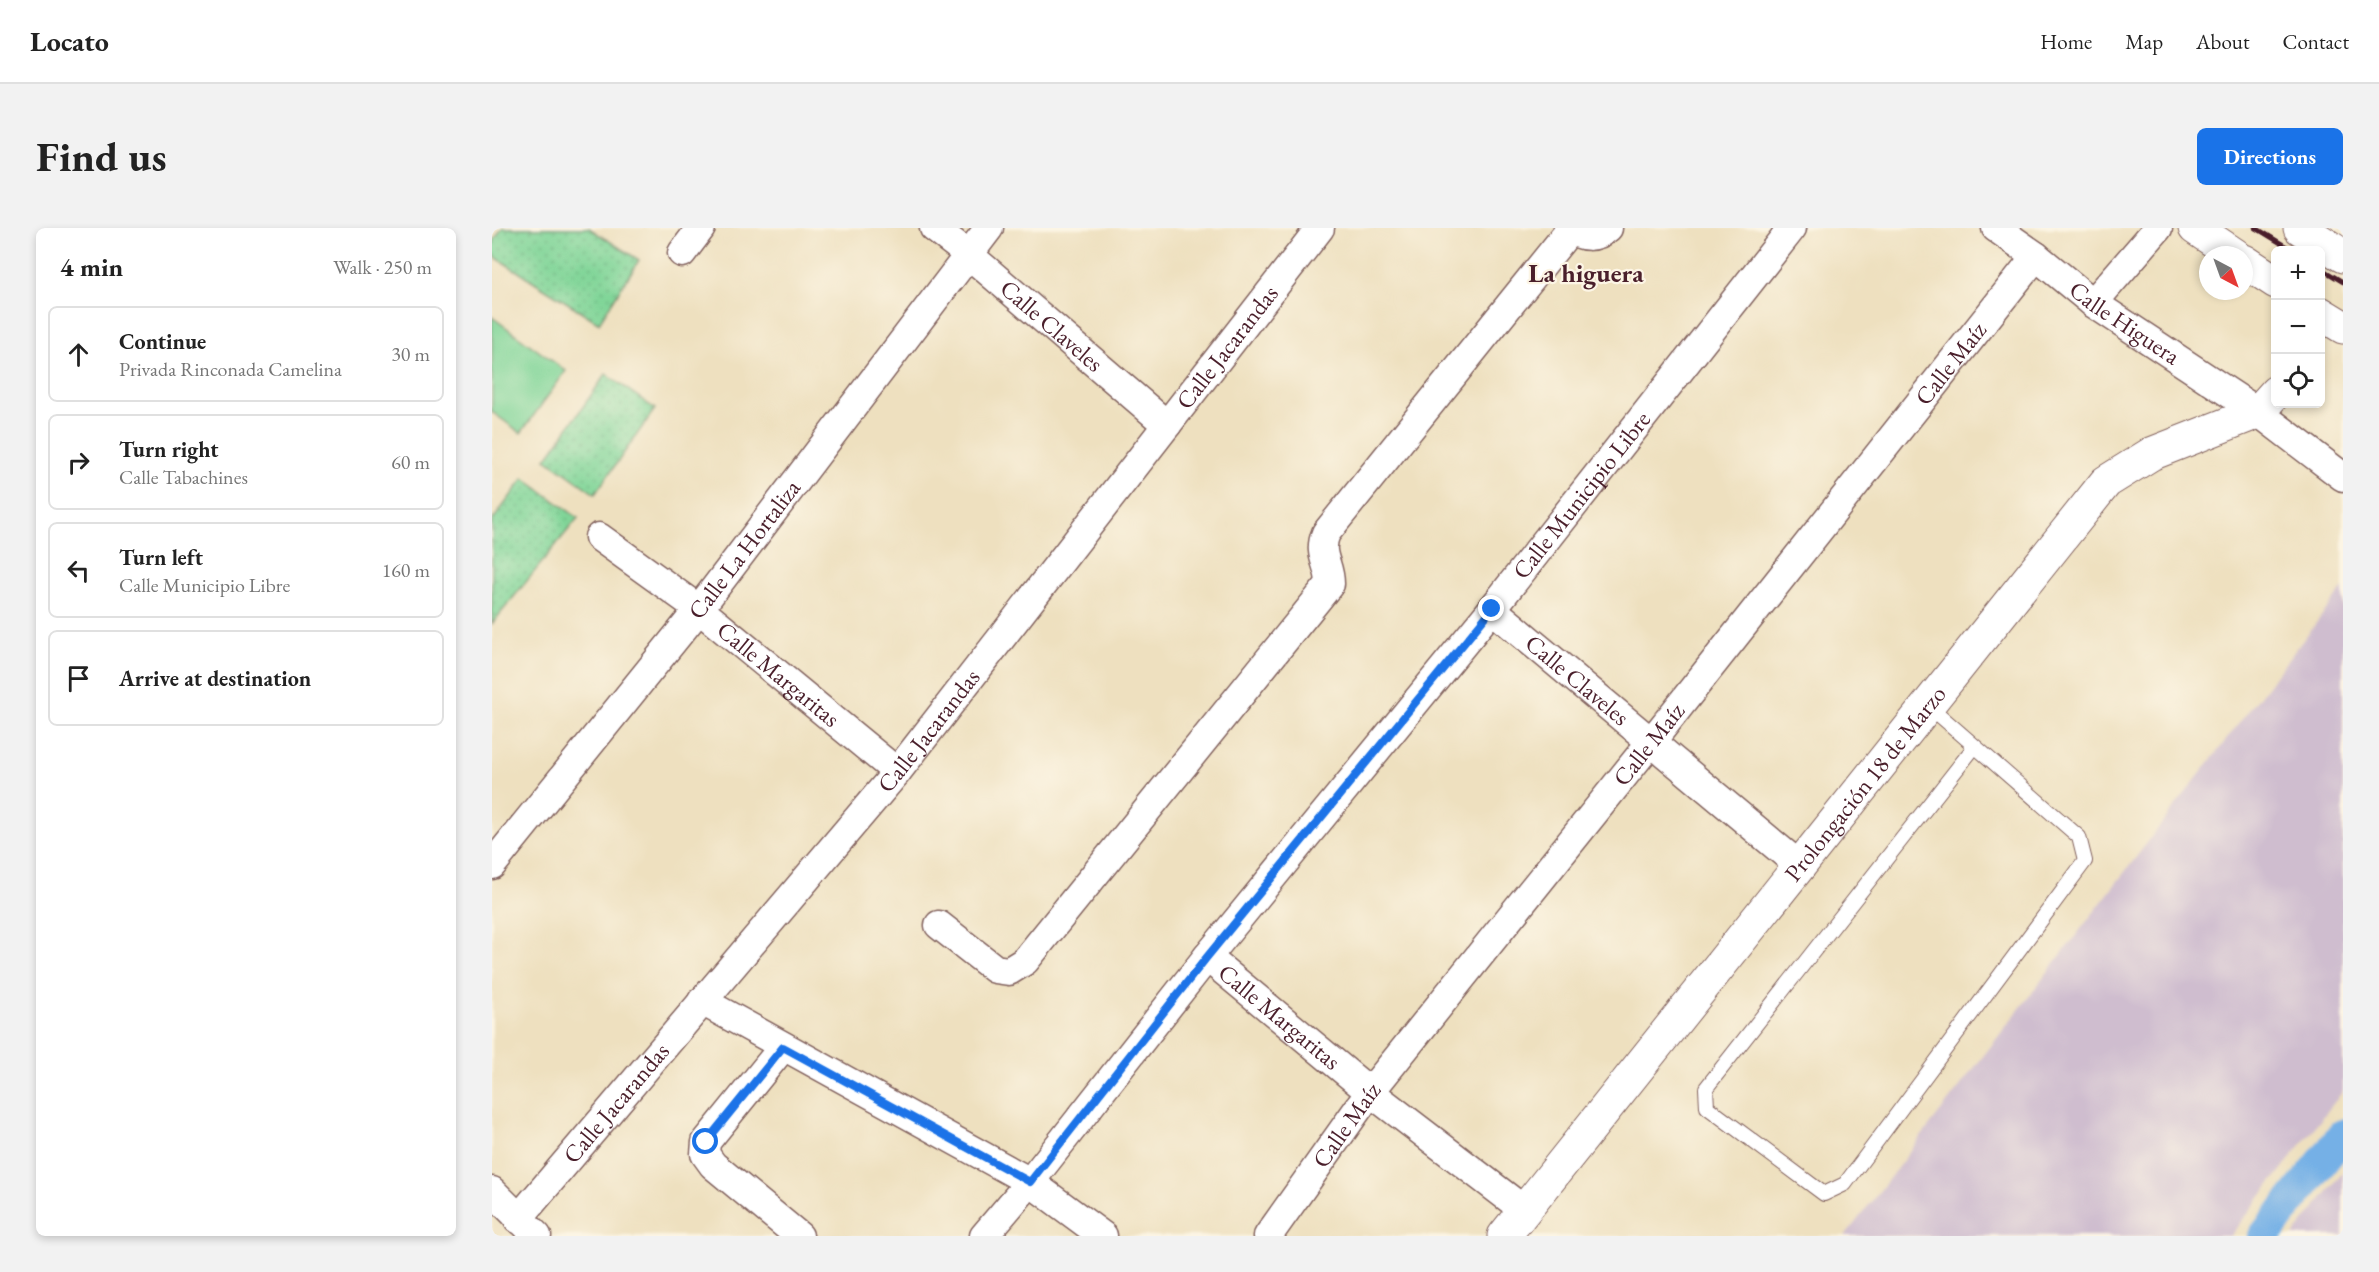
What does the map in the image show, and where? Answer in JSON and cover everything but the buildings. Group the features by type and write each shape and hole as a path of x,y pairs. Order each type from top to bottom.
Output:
{"street":[{"path":"682,254 701,228"},
{"name":"Calle Claveles","path":"934,228 968,254 1167,425"},
{"name":"Calle La Hortaliza","path":"492,864 699,609 989,228"},
{"name":"Calle Jacarandas","path":"528,1227 702,1001 897,772 1320,228"},
{"path":"939,925 995,969 1009,971 1024,960 1330,584 1330,577 1322,554 1326,533 1569,229 1581,236 1592,236 1608,228"},
{"name":"Calle Municipio Libre","path":"984,1236 1030,1182 1207,957 1492,609 1792,228"},
{"name":"Calle Higuera","path":"1996,228 2036,256 2093,303 2267,402 2343,477"},
{"path":"2093,303 2157,228"},
{"path":"2195,228 2222,246"},
{"path":"2300,228 2343,256"},
{"name":"Calle Maíz","path":"1268,1236 1370,1092 2036,256"},
{"path":"2253,267 2271,279"},
{"name":"Prolongación 18 de Marzo","path":"1504,1236 1801,867 2106,482 2128,466 2151,454 2267,402"},
{"name":"Calle Margaritas","path":"599,537 699,609 897,772"},
{"name":"Calle Claveles","path":"1492,609 1801,867"},
{"name":"Calle Margaritas","path":"1207,957 1370,1092 1524,1210"},
{"path":"702,1001 1030,1182 1103,1236"},
{"path":"783,1047 706,1142 705,1154 713,1165 799,1236"},
{"path":"492,1191 528,1227"}],"lane":[{"path":"1929,706 1975,746 2079,837 2085,861 1845,1184 1824,1194 1707,1107 1706,1088 1975,746"}],"shaded area":[{"path":"2343,588 2343,1091 2230,1236 1845,1236"},
{"path":"2343,1172 2343,1236 2293,1236"}],"green space":[{"path":"502,228 589,228 639,260 599,323 492,255 492,244"},
{"path":"492,317 566,371 521,433 492,412"},
{"path":"606,374 655,409 595,494 546,459"},
{"path":"524,478 578,518 492,624 492,521"}],"waterway":[{"path":"2264,1236 2343,1135"}],"railway":[{"path":"2256,228 2285,246"},
{"path":"2325,271 2343,282"}],"district":[{"name":"La higuera","path":"1586,273"}],"route":[{"path":"706,1142 783,1047 1030,1182 1207,957 1492,609"}]}
